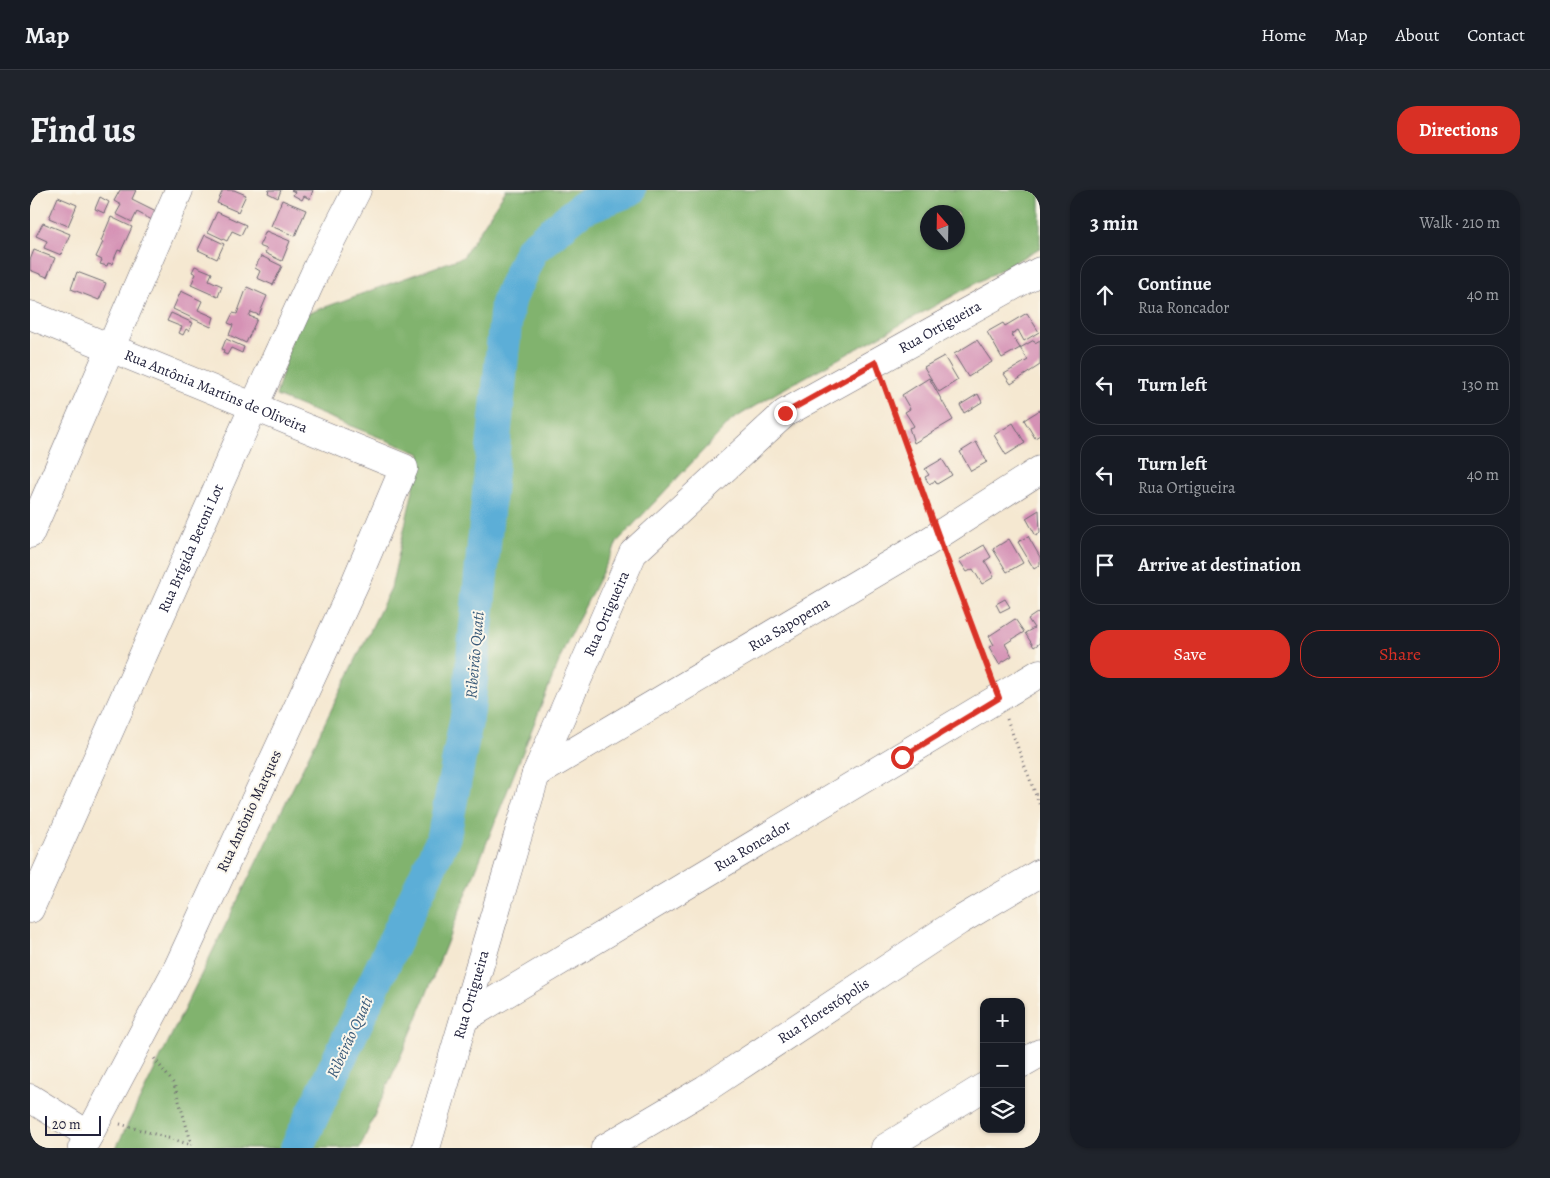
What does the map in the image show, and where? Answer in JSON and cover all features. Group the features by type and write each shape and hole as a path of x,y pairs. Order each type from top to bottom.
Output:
{"street":[{"path":"30,534 179,190"},
{"name":"Rua Brígida Betoni Lot","path":"30,909 254,406 318,266 357,190"},
{"name":"Rua Ortigueira","path":"426,1148 536,774 633,553 785,413 1040,271"},
{"name":"Rua Antônia Martins de Oliveira","path":"30,315 404,468"},
{"name":"Rua Antônio Marques","path":"90,1133 186,949 355,583 404,468"},
{"name":"Rua Sapopema","path":"536,774 938,535 1040,470"},
{"name":"Rua Roncador","path":"465,1018 1040,673"},
{"name":"Rua Florestópolis","path":"605,1148 704,1089 959,921 1038,880"},
{"path":"1025,1062 1040,1053"},
{"path":"885,1148 982,1088"},
{"path":"30,1098 90,1133"}],"path":[{"path":"876,362 938,535 1040,806"},
{"path":"139,1040 174,1084 192,1145"},
{"path":"90,1133 192,1145 196,1148"}],"green space":[{"path":"506,190 1040,190 1040,248 778,392 732,420 618,541 565,646 413,1028 360,1148 116,1148 391,588 421,454 276,396 298,317 463,257"}],"building":[{"path":"120,190 136,190 132,199 156,211 152,220 137,212 132,222 116,214 121,205 114,201"},
{"path":"223,190 234,190 246,195 238,212 217,203"},
{"path":"269,190 281,190 278,198 268,193"},
{"path":"291,190 313,190 310,199 304,196 302,200 293,195 295,192"},
{"path":"58,197 77,205 68,226 49,218"},
{"path":"100,197 109,202 104,213 95,209"},
{"path":"282,200 306,210 295,236 271,226"},
{"path":"217,212 246,225 241,235 232,231 227,241 208,232"},
{"path":"111,217 132,227 121,251 118,250 112,264 108,263 107,266 100,264 102,260 96,257"},
{"path":"43,223 70,234 61,255 44,248 47,241 36,236"},
{"path":"266,231 290,241 282,261 265,253 267,249 259,246"},
{"path":"205,235 224,244 217,259 198,250"},
{"path":"34,250 55,258 47,277 30,270 30,260"},
{"path":"261,256 282,266 273,285 257,278 260,271 255,268"},
{"path":"195,266 212,273 209,280 222,286 218,297 191,285 196,274 192,272"},
{"path":"77,272 106,283 99,300 71,289"},
{"path":"247,287 267,296 259,315 251,312 249,316 257,319 246,343 229,335 233,325 228,323 233,313 237,314"},
{"path":"181,291 202,301 198,310 214,317 211,327 173,309"},
{"path":"171,313 193,323 189,331 186,329 183,335 179,333 182,327 167,321"},
{"path":"1027,313 1039,332 1024,341 1018,330 1011,334 1020,348 1002,358 987,332 1003,323 1005,326"},
{"path":"226,339 244,347 242,353 231,348 227,355 223,353 224,350 222,349"},
{"path":"977,340 992,362 968,377 954,354"},
{"path":"1034,340 1035,343 1040,340 1040,365 1011,384 1004,374 1028,360 1020,348"},
{"path":"944,356 958,380 939,392 924,367"},
{"path":"929,378 953,420 914,443 909,428 914,426 905,412 910,409 902,395"},
{"path":"978,394 982,402 964,413 960,405"},
{"path":"1040,410 1040,435 1035,438 1024,420"},
{"path":"1013,423 1025,443 1006,455 994,435"},
{"path":"976,442 987,462 971,471 960,452"},
{"path":"942,459 952,475 937,484 935,481 929,484 925,477 929,475 925,469"},
{"path":"1039,510 1040,533 1036,536 1026,518"},
{"path":"1028,536 1040,557 1040,565 1034,569 1018,542"},
{"path":"1009,539 1023,563 1007,572 993,549"},
{"path":"984,545 991,557 985,561 994,577 982,584 973,569 967,572 959,560"},
{"path":"1005,599 1010,607 1000,612 996,604"},
{"path":"1040,611 1040,643 1034,647 1025,633 1034,628 1028,619"},
{"path":"1015,619 1024,632 1005,644 1012,656 999,664 989,647 994,645 989,636"}],"waterway":[{"name":"Ribeirão Quati","path":"297,1148 444,836 468,711 507,304 531,250 582,208 629,190"}],"route":[{"path":"785,413 876,362 999,698 902,757"}]}
